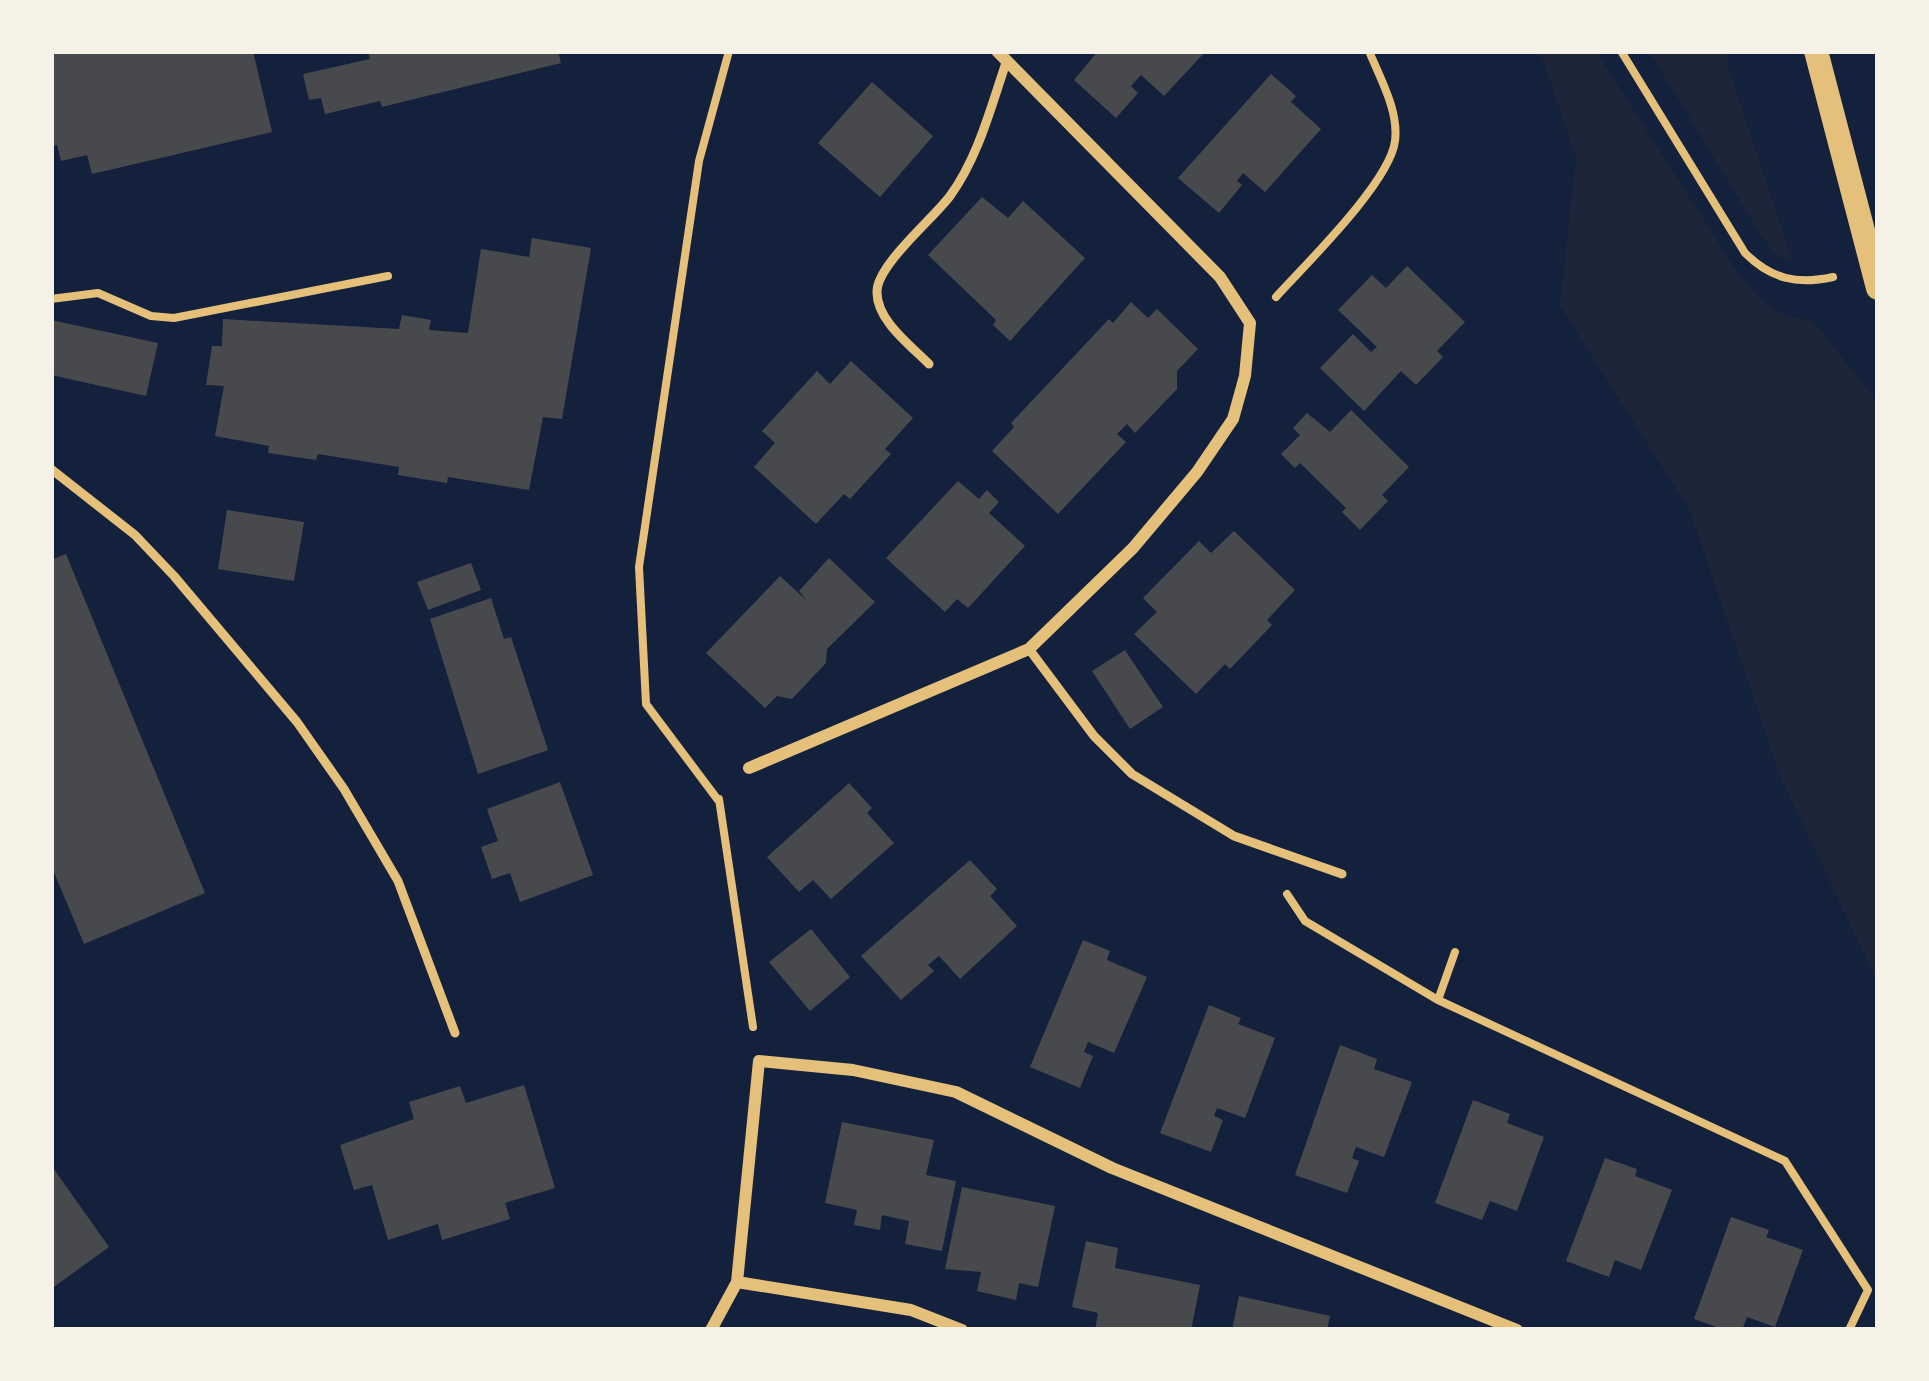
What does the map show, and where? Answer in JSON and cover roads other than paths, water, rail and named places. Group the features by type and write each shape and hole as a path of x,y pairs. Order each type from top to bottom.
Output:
{"main road":[{"path":"1816,51 1875,278"}],"street":[{"path":"749,768 1029,649 1133,548 1198,472 1233,419 1245,376 1250,323 1220,277 1002,56"},
{"path":"711,1330 737,1282 759,1061 853,1070 956,1092 1112,1168 1517,1330"},
{"path":"737,1282 911,1310 962,1330"}],"lane":[{"path":"929,364 886,319 877,292 882,274 950,196 974,155 1002,56"},
{"path":"51,469 148,548 297,722 344,789 398,881 455,1033"},
{"path":"1029,649 1094,736 1132,774 1234,836 1342,874"}]}
